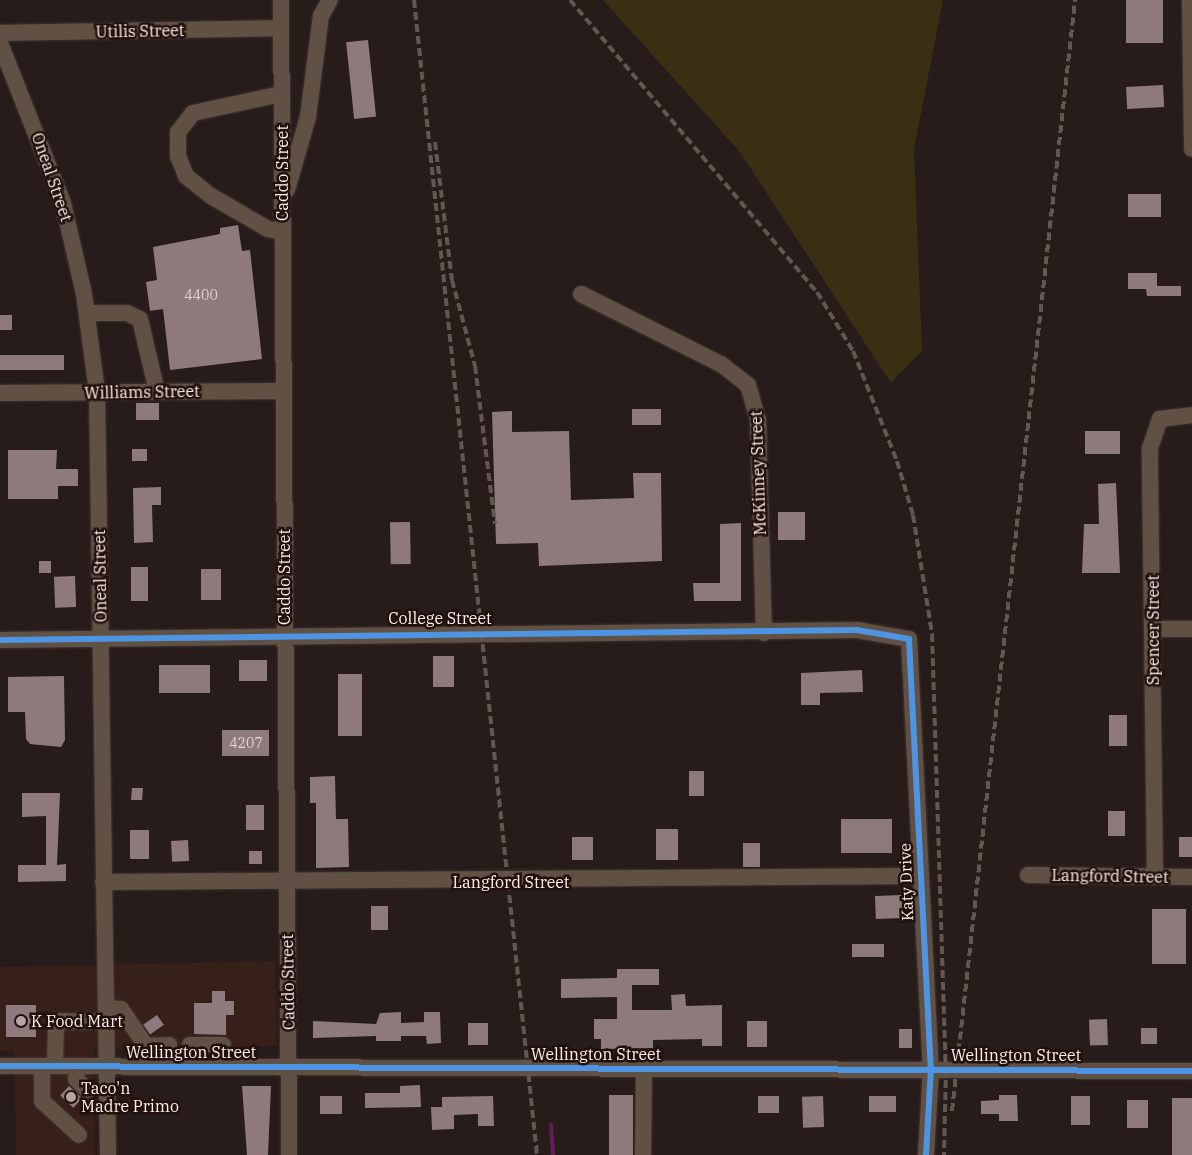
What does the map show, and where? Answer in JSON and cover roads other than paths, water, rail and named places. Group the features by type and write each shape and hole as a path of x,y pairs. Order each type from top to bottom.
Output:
{"street":[{"name":"Caddo Street","path":"280,0 289,1155"},
{"path":"282,209 308,117 321,16 330,0"},
{"path":"1190,0 1192,149"},
{"name":"Utilis Street","path":"0,34 281,28"},
{"name":"Oneal Street","path":"0,43 63,203 88,314 97,392 108,1155"},
{"path":"281,94 193,113 178,132 178,156 186,176 211,196 268,229 282,232"},
{"name":"McKinney Street","path":"581,294 721,364 748,385 758,421 764,633"},
{"path":"88,314 126,313 140,319 157,392"},
{"name":"Williams Street","path":"0,393 284,390"},
{"name":"Spencer Street","path":"1155,877 1151,437 1160,419 1192,415"},
{"path":"1154,629 1192,629"},
{"name":"College Street","path":"0,640 101,636 284,634 880,633"},
{"name":"Katy Drive","path":"880,633 913,642 920,876 931,1068 926,1155"},
{"name":"Langford Street","path":"103,882 920,876"},
{"name":"Langford Street","path":"1028,876 1192,877"},
{"path":"79,1135 42,1101 56,1021 106,1015 121,1009 146,1046 169,1045 169,1066"},
{"path":"190,1066 190,1045 223,1044"},
{"name":"Wellington Street","path":"0,1066 289,1065 1192,1071"},
{"path":"77,1066 76,1079 87,1090"},
{"path":"643,1155 644,1067"}],"waterway":[{"path":"551,1125 553,1155"}],"railway":[{"path":"414,0 537,1155"},
{"path":"570,0 817,292 853,351 897,461 913,515 932,634 946,1068 944,1155"},
{"path":"952,1111 1075,0"},
{"path":"435,142 452,280 475,366 495,524"}],"place":[{"name":"K Food Mart","path":"21,1021"},
{"name":"Taco'n Madre Primo","path":"71,1097"}]}
